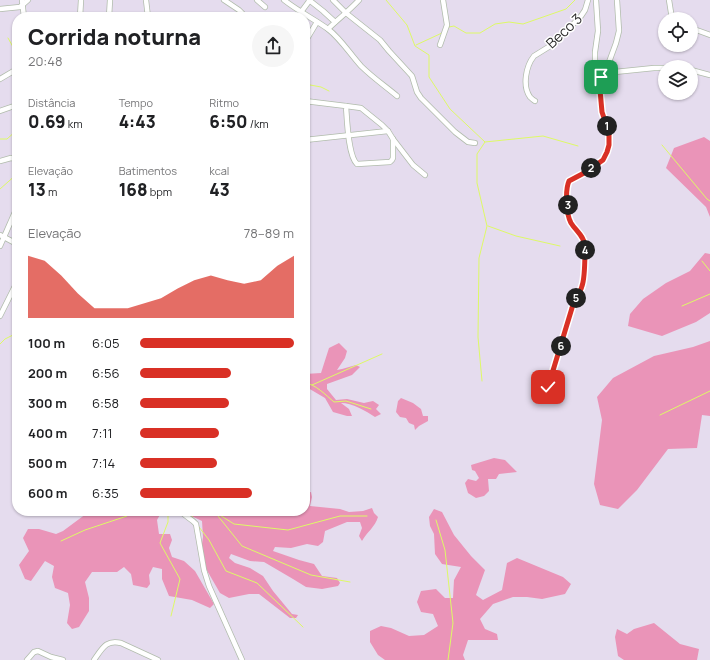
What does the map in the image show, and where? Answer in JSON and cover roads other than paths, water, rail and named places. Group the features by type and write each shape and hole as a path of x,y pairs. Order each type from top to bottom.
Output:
{"street":[{"path":"0,9 20,7 23,2 28,0"},
{"path":"80,12 81,0"},
{"path":"109,12 110,0"},
{"path":"146,0 147,12"},
{"path":"224,0 242,12"},
{"path":"257,0 265,7"},
{"path":"284,0 301,12 310,0 335,22"},
{"path":"333,0 346,13 380,40 412,76 420,98 468,142 475,143"},
{"path":"328,29 359,0"},
{"path":"440,45 447,25 443,0"},
{"name":"Beco 3","path":"535,101 528,92 526,82 526,76 532,59 534,56 555,42 581,16 586,10 588,0"},
{"path":"596,0 598,31 595,60 603,75"},
{"path":"548,387 573,306 582,285 585,255 584,244 580,234 571,222 568,214 566,188 569,181 586,172 603,160 609,145 609,133 602,112 600,90 603,75 619,31 617,0"},
{"path":"669,0 671,12"},
{"path":"23,2 24,12"},
{"path":"310,18 328,29 362,68 397,96"},
{"path":"310,34 317,22"},
{"path":"698,31 710,35"},
{"path":"603,75 658,68"},
{"path":"698,71 710,74"},
{"path":"0,79 12,72"},
{"path":"310,102 361,108 388,131 413,165 425,175"},
{"path":"346,106 348,135 352,154 357,164 390,162 393,158 393,139"},
{"path":"0,111 12,107"},
{"path":"310,139 388,131"},
{"path":"0,161 12,158"},
{"path":"0,246 2,236 12,218"},
{"path":"2,236 12,241"},
{"path":"0,316 12,292"},
{"path":"185,516 196,524 204,570 209,586 242,660"},
{"path":"94,660 108,643 114,641 158,660"},
{"path":"27,660 34,652 38,651 51,657 63,660"}],"waterway":[{"path":"386,0 407,25 415,46 429,55 429,77 450,109 485,142 477,154 477,183 487,226 479,258 478,337 482,381"},
{"path":"449,27 454,26 466,33 480,33 495,24 509,22 523,24 566,9 575,0"},
{"path":"416,45 442,33"},
{"path":"8,38 12,45"},
{"path":"310,85 321,87 329,91"},
{"path":"0,139 7,139 12,134"},
{"path":"485,142 543,136 578,146"},
{"path":"662,145 710,201"},
{"path":"0,189 12,178"},
{"path":"488,226 516,236 560,246"},
{"path":"702,261 710,271"},
{"path":"682,306 710,294"},
{"path":"0,344 12,336"},
{"path":"312,385 382,354"},
{"path":"310,384 316,387 334,402 346,401 371,409"},
{"path":"660,415 710,391"},
{"path":"61,541 85,530 127,516"},
{"path":"168,516 168,522 160,543 180,579 171,616"},
{"path":"218,516 242,546 311,575 350,582"},
{"path":"221,516 234,524 288,530 340,516 367,516"},
{"path":"436,520 445,550 453,623 448,660"},
{"path":"199,527 209,540 226,571 257,583 303,627"}]}
